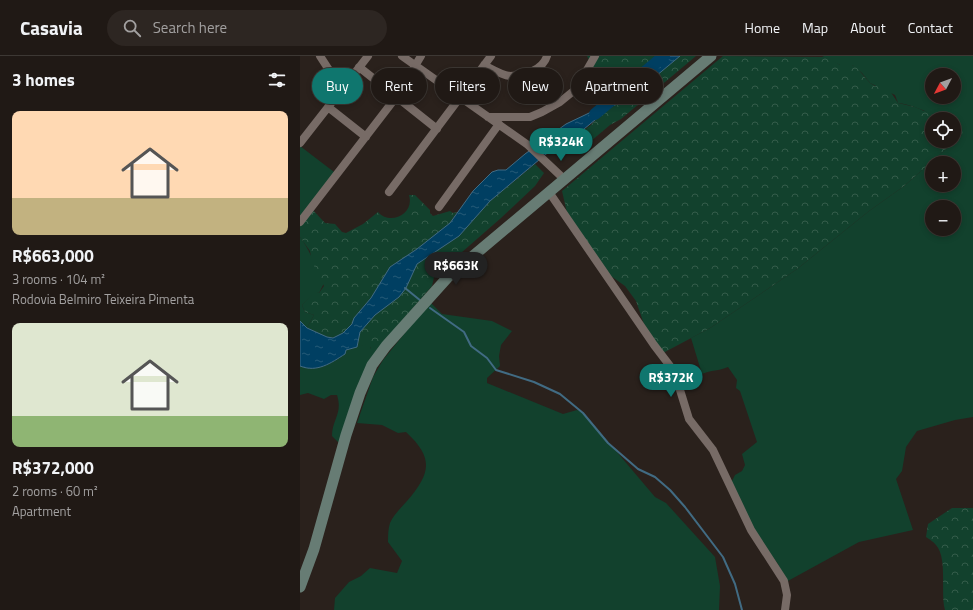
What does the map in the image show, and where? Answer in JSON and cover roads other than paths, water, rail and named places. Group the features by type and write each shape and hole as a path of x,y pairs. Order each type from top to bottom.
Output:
{"main road":[{"path":"300,587 314,549 346,435 372,365 386,346 448,277 711,56"}],"street":[{"path":"320,56 328,68"},
{"path":"368,56 359,67 371,76"},
{"path":"402,56 435,80"},
{"path":"412,68 421,56"},
{"path":"482,68 491,56"},
{"path":"484,65 499,73 510,76 522,74 537,68 548,56"},
{"path":"488,116 530,117 560,102 576,89 595,56"},
{"path":"300,143 330,104"},
{"path":"300,222 391,104"},
{"path":"407,104 437,129"},
{"path":"389,192 455,104"},
{"path":"470,104 528,145 564,179"},
{"path":"328,107 366,136"},
{"path":"438,207 498,124"},
{"path":"549,192 670,366 676,377 689,419 713,450 751,530 784,581 787,595 785,610"}],"water":[{"path":"661,56 680,56 663,70 663,68 649,68"},
{"path":"608,104 618,104 612,106 573,138 546,154 490,201 459,236 417,264 406,288 399,297 375,315 360,332 357,347 346,350 345,354 318,368 306,368 300,366 300,321 307,328 327,337 333,338 343,333 352,324 354,318 371,298 390,267 417,249 450,223 473,191 492,172 506,170 566,124"}],"waterway":[{"path":"595,114 664,56"},
{"path":"405,288 421,301"},
{"path":"430,308 464,332 471,346 487,358 496,370 534,382 560,394 583,413 608,443 638,469 655,477 670,490 685,507 723,557 735,584 742,610"}]}
